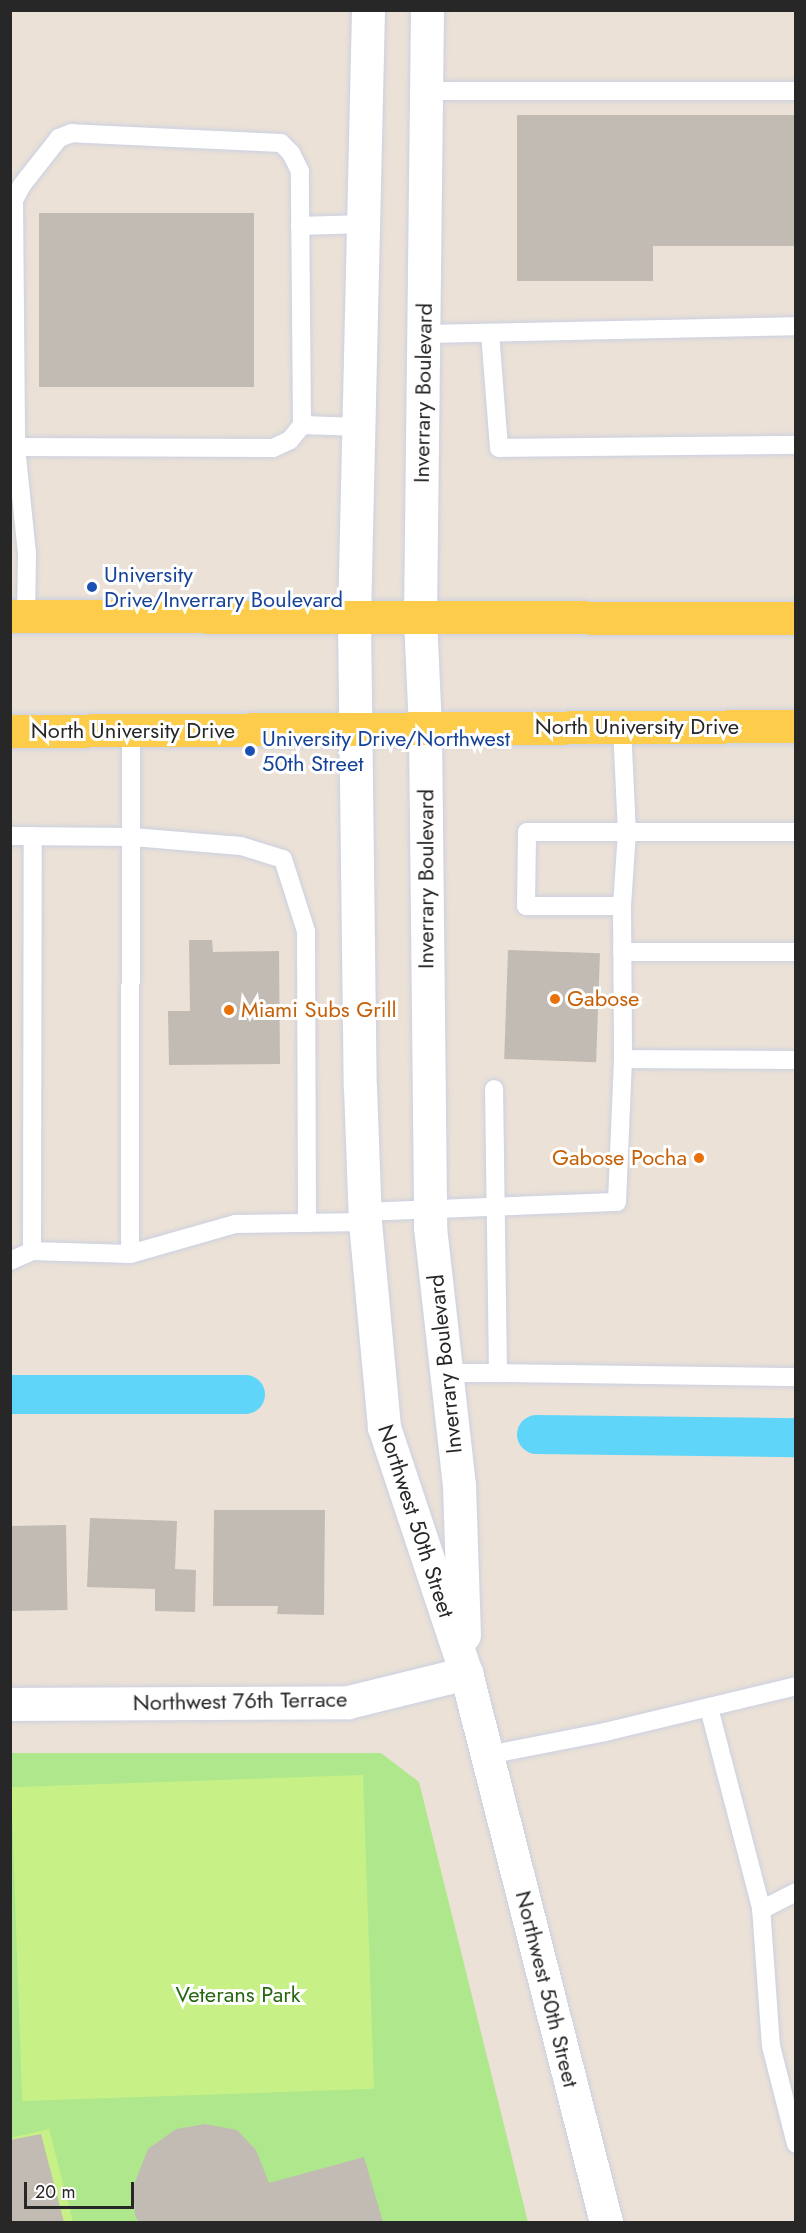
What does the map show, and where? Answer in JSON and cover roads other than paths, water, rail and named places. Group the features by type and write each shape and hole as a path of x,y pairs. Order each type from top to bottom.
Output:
{"main road":[{"path":"18,616 354,619 795,618"},
{"name":"North University Drive","path":"10,731 795,726"}],"street":[{"path":"357,729 354,619 368,10"},
{"name":"Inverrary Boulevard","path":"427,10 428,91 420,618 425,728 430,1208 459,1485 466,1673"},
{"name":"Northwest 50th Street","path":"357,729 360,1087 365,1217 384,1427 466,1673 606,2223"},
{"name":"Northwest 76th Terrace","path":"10,1704 348,1702 466,1673"}],"lane":[{"path":"428,91 795,91"},
{"path":"16,447 273,447 290,440 302,425 300,171 291,153 280,143 72,133 59,138 22,185 14,200 16,502 27,553 18,616"},
{"path":"300,226 364,224"},
{"path":"424,334 795,326"},
{"path":"490,333 499,448 795,445"},
{"path":"302,425 359,427"},
{"path":"10,1261 32,1251 130,1254 235,1224 307,1223 430,1208 617,1202 623,1059 622,906 627,832 622,727"},
{"path":"130,1254 133,837 131,732"},
{"path":"622,906 526,906 527,832 795,832"},
{"path":"10,836 133,837 242,846 283,859 306,931 307,1223"},
{"path":"32,1251 33,836"},
{"path":"622,952 795,952"},
{"path":"623,1059 795,1060"},
{"path":"494,1089 498,1373"},
{"path":"447,1374 795,1377"},
{"path":"488,1755 709,1708 795,1686"},
{"path":"709,1708 761,1910 771,2046 795,2144"},
{"path":"761,1910 795,1892"}],"waterway":[{"path":"10,1394 245,1394"},
{"path":"536,1434 796,1437"}],"place":[{"name":"University Drive/Inverrary Boulevard","path":"92,587"},
{"name":"University Drive/Northwest 50th Street","path":"250,751"},
{"name":"Gabose","path":"555,999"},
{"name":"Miami Subs Grill","path":"229,1010"},
{"name":"Gabose Pocha","path":"699,1158"}],"park label":[{"name":"Veterans Park","path":"238,1995"}]}
